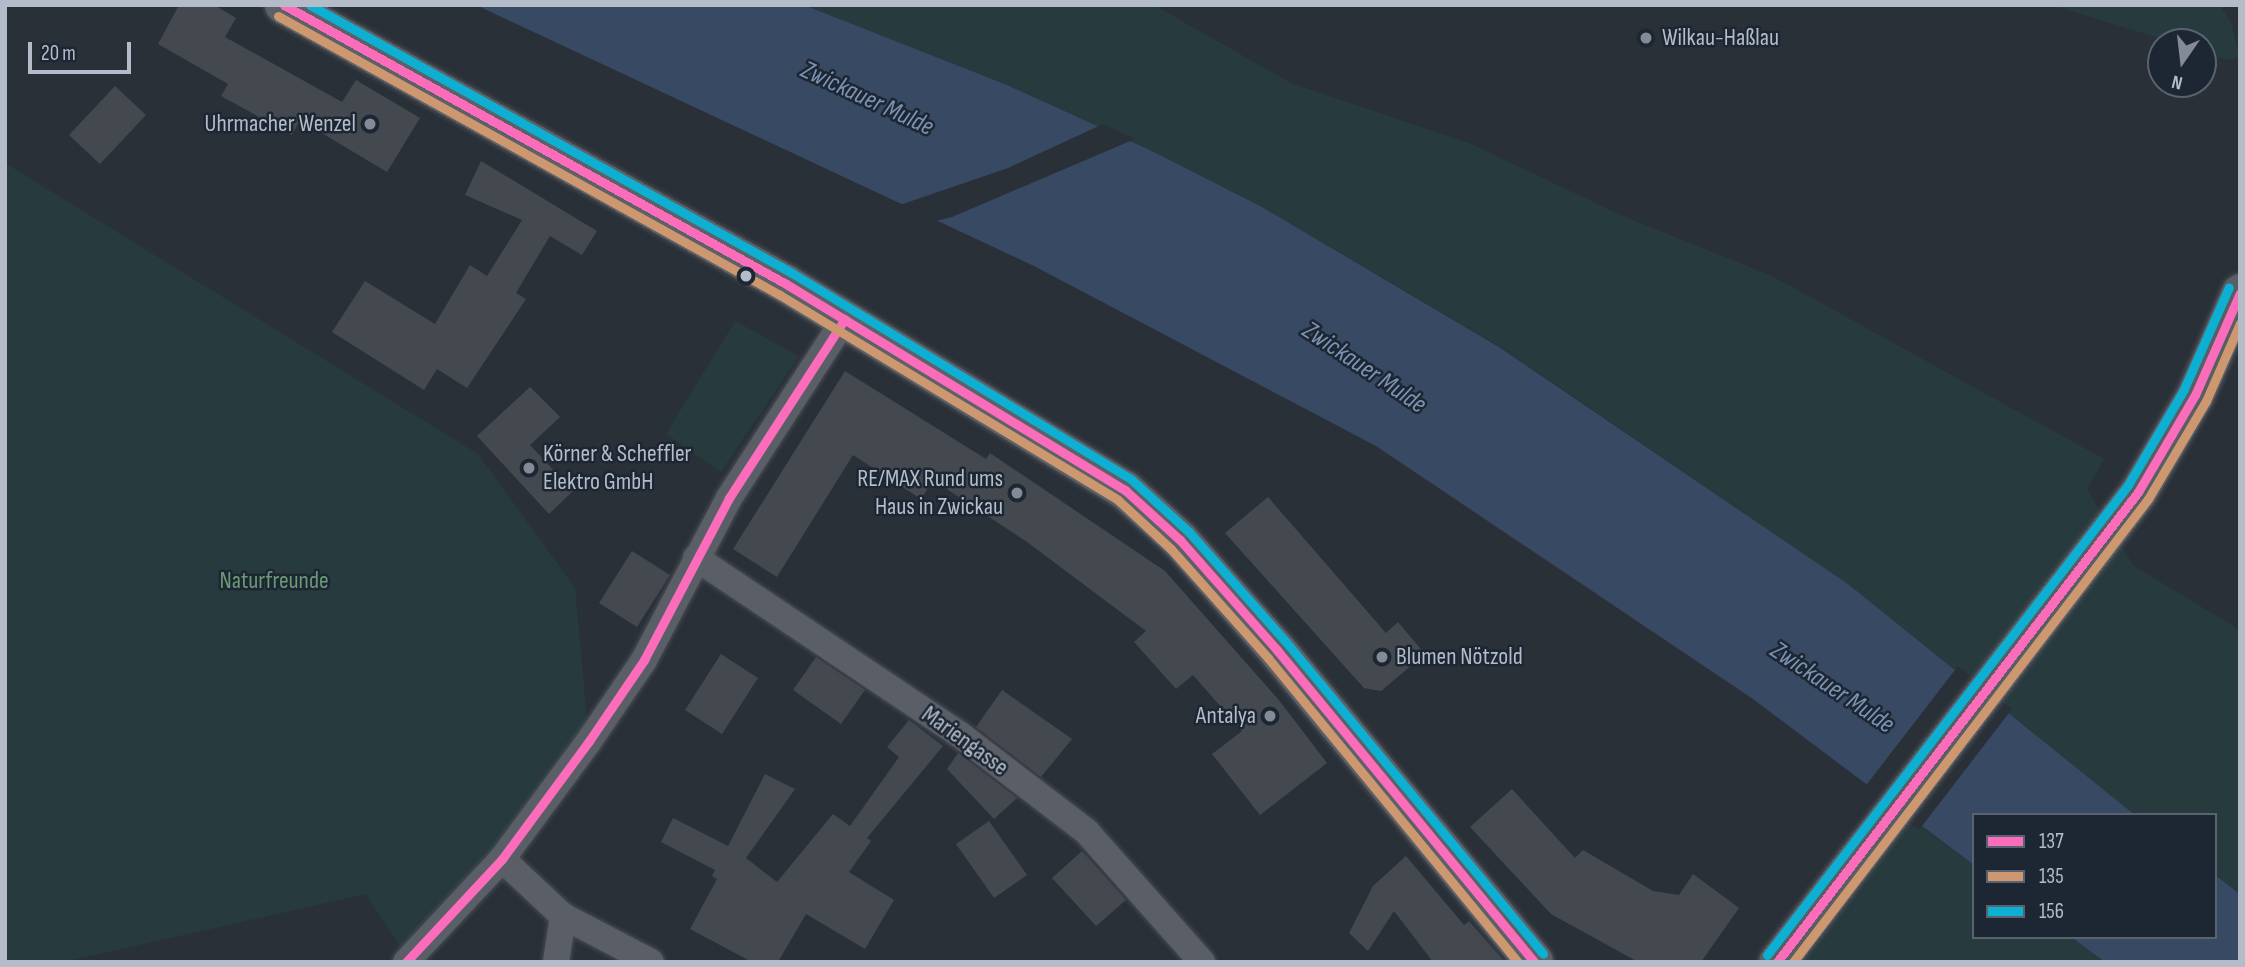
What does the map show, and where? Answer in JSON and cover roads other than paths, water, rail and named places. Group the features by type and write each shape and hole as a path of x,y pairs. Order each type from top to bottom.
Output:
{"main road":[{"path":"284,5 845,319 1125,489 1180,540 1277,650 1534,962"},
{"path":"1777,962 2138,492 2195,395 2240,292"}],"street":[{"path":"406,962 502,859 644,660 729,498 845,319"},
{"name":"Mariengasse","path":"696,558 959,734 1087,832 1202,962"},
{"path":"502,859 563,916 651,962"},
{"path":"556,962 563,916"}],"water":[{"name":"Zwickauer Mulde","path":"476,5 804,5 1007,85 1150,150 1262,207 1499,347 1848,584 2133,813 1972,813 1972,863 1753,699 1376,446 1034,266"},
{"path":"2217,877 2240,894 2240,962 2105,962 2074,939 2217,939"}],"place":[{"name":"Wilkau-Haßlau","path":"1646,38"},
{"name":"Uhrmacher Wenzel","path":"370,124"},
{"name":"Körner & Scheffler Elektro GmbH","path":"529,468"},
{"name":"RE/MAX Rund ums Haus in Zwickau","path":"1017,493"},
{"name":"Blumen Nötzold","path":"1382,657"},
{"name":"Antalya","path":"1270,716"}],"park label":[{"name":"Naturfreunde","path":"274,581"}]}
